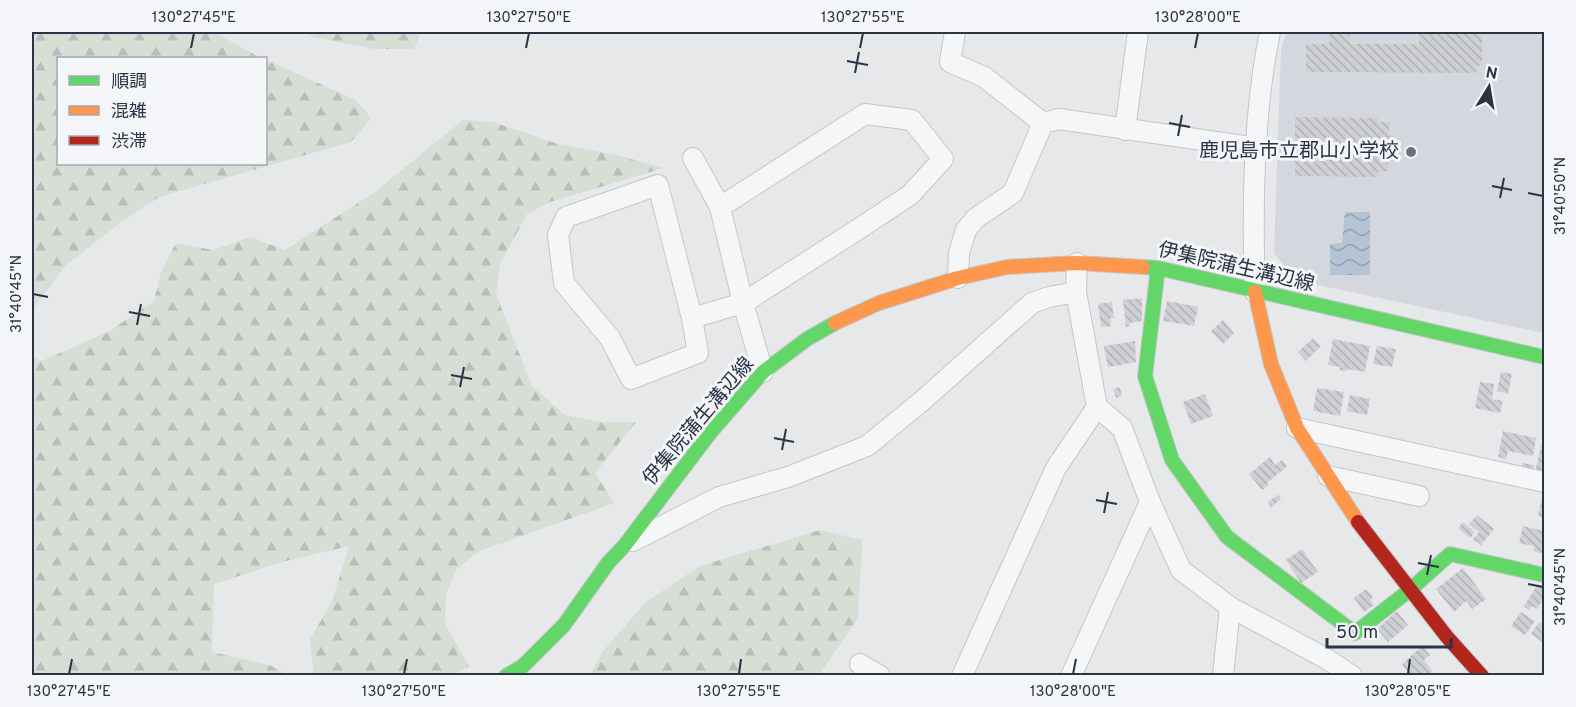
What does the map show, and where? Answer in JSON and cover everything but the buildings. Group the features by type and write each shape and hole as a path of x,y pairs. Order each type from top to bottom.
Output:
{"main road":[{"name":"伊集院蒲生溝辺線","path":"506,675 522,671 564,625 608,563 625,545 710,433 763,372 807,339 845,318 879,303 958,278 1007,267 1077,263 1158,268 1545,357"},
{"path":"1158,268 1145,376 1172,460 1227,537 1355,633 1412,589 1450,554 1545,574"},
{"path":"1255,292 1271,364 1298,428 1352,514 1447,637 1482,675"}],"street":[{"path":"955,32 950,62 984,77 1043,123"},
{"path":"1125,130 1138,32"},
{"path":"1255,292 1257,148 1270,32"},
{"path":"692,318 743,303 910,195 942,159 912,120 865,114 720,207"},
{"path":"1043,123 1059,119 1257,148"},
{"path":"958,278 959,253 966,230 976,218 1013,193 1043,123"},
{"path":"693,158 720,207 743,303 763,372"},
{"path":"658,185 692,318 698,353 631,379 610,338 564,283 558,235 566,217 658,185"},
{"path":"1077,263 1076,292 1097,407 1122,428 1150,502 1181,570 1230,606 1325,667 1352,675"},
{"path":"625,545 719,497 788,477 867,446 922,401 1032,303 1076,292"},
{"path":"969,673 1056,468 1097,407"},
{"path":"1298,428 1545,482"},
{"path":"1328,476 1419,496"},
{"path":"1071,675 1150,502"},
{"path":"1223,675 1230,606"},
{"path":"860,664 880,675"}],"shaded area":[{"name":"鹿児島市立郡山小学校","path":"1286,32 1544,32 1544,333 1295,280 1274,253 1281,50"}],"green space":[{"path":"32,32 214,32 259,57 57,57 57,165 267,165 267,60 356,100 371,118 351,142 159,197 120,223 65,266 32,310"},
{"path":"305,32 421,32 414,49 375,49 313,37"},
{"path":"463,120 493,122 558,144 616,155 664,168 550,202 527,214 500,264 496,294 532,386 565,415 602,422 636,422 595,473 614,503 479,551 456,570 446,594 445,624 469,666 454,675 314,675 310,639 332,602 349,546 282,562 214,584 212,652 269,665 289,675 32,675 32,356 42,361 108,332 154,301 161,272 176,243 213,250 251,237 285,250 375,192"},
{"path":"820,530 862,540 858,618 821,672 823,675 590,675 603,651 646,602 700,566"}],"water":[{"path":"1345,212 1370,212 1370,275 1330,275 1330,244 1342,243"}],"traffic: fast":[{"path":"1143,267 1158,268 1544,357"},
{"path":"1158,268 1145,376 1172,460 1227,537 1355,633 1411,589 1450,554 1544,575"},
{"path":"506,676 523,666 564,625 608,563 625,545 710,433 763,372 807,339 835,323"}],"traffic: slow":[{"path":"835,323 879,303 958,278 1007,267 1077,263 1143,267"},
{"path":"1255,292 1271,364 1297,428 1358,522"}],"traffic: jam":[{"path":"1358,522 1447,637 1482,676"}],"place":[{"name":"鹿児島市立郡山小学校","path":"1411,152"}]}
